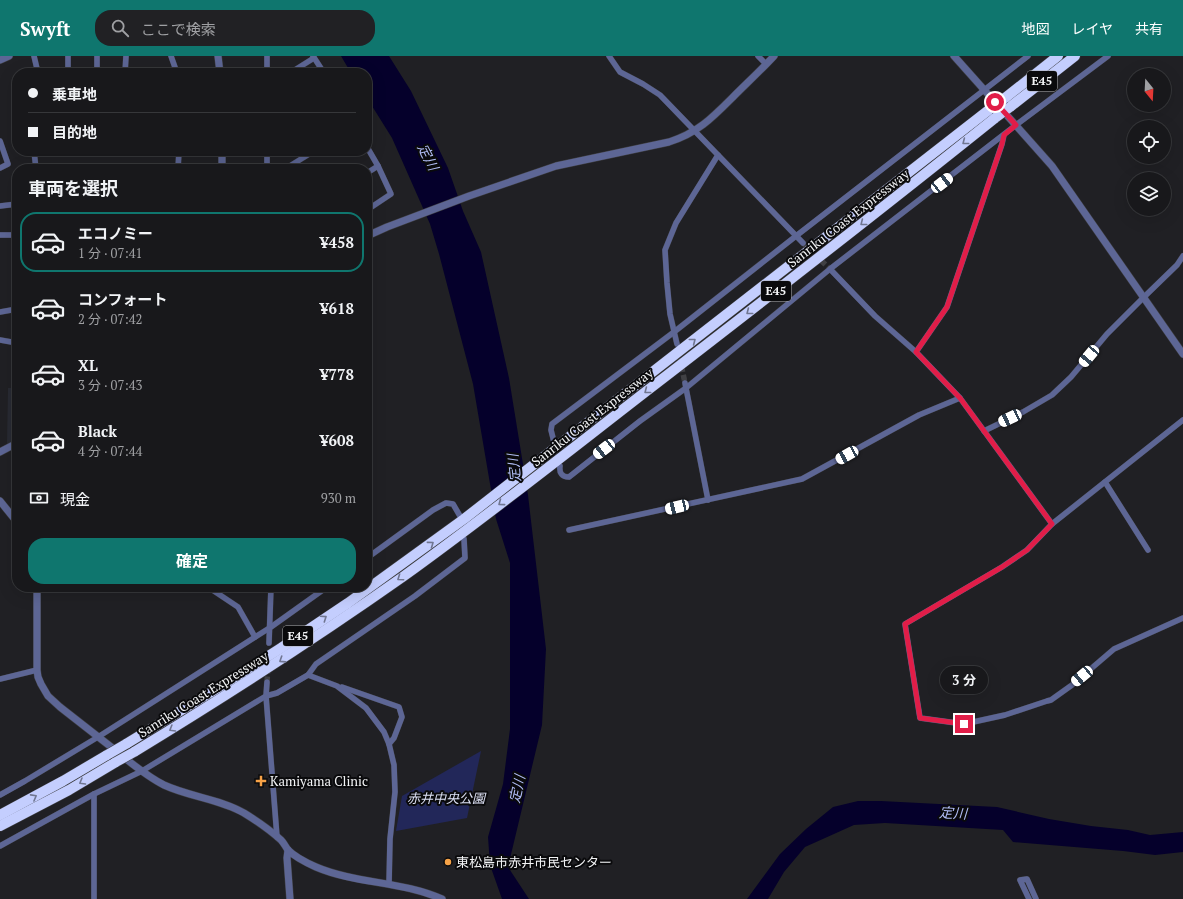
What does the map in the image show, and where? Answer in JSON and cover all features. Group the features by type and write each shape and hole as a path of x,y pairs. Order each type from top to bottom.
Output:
{"highway":[{"name":"Sanriku Coast Expressway","path":"0,827 69,790 194,716 287,657 465,534 557,464 807,267 1007,102 1058,56"},
{"name":"Sanriku Coast Expressway","path":"1007,102 1075,56"},
{"name":"Sanriku Coast Expressway","path":"372,586 992,114"},
{"name":"Sanriku Coast Expressway","path":"0,815 63,781 188,707 281,648 363,592"}],"street":[{"path":"0,60 9,56"},
{"path":"34,56 37,68"},
{"path":"68,56 68,68"},
{"path":"97,56 98,68"},
{"path":"125,68 126,56"},
{"path":"171,56 175,68"},
{"path":"218,56 219,68"},
{"path":"267,56 267,68"},
{"path":"609,56 620,72 660,95 802,243"},
{"path":"758,56 766,64"},
{"path":"372,234 469,196 556,166 686,137 708,121 774,56"},
{"path":"954,56 1052,166 1183,354"},
{"path":"553,447 551,430 552,424 674,332 1028,56"},
{"path":"557,464 562,475 569,478 830,269 1108,56"},
{"path":"298,68 314,57 321,68"},
{"path":"916,352 947,307 1000,152 1004,135"},
{"path":"0,141 8,164 0,168"},
{"path":"677,344 670,314 666,250 676,223 718,155"},
{"path":"293,164 306,156"},
{"path":"372,156 391,194 372,207"},
{"path":"372,170 378,166"},
{"path":"0,206 12,205"},
{"path":"0,235 12,235"},
{"path":"984,431 1023,412 1052,394 1071,377 1107,334 1177,265 1183,256"},
{"path":"830,269 875,316 916,352 960,398 1052,524"},
{"path":"0,312 12,310"},
{"path":"0,340 12,342"},
{"path":"685,386 708,500"},
{"path":"569,530 802,479 919,415 960,398"},
{"path":"1183,420 1052,524 1027,550 1002,567 905,624 920,718 964,724 1005,715 1051,700 1072,685 1114,649 1183,618"},
{"path":"0,452 12,446"},
{"path":"1104,482 1148,550"},
{"path":"0,501 12,512"},
{"path":"372,554 433,510 446,503 453,504 462,518"},
{"path":"0,846 94,794 142,771 266,696 277,693 308,675 316,664 415,596 465,558 465,534"},
{"path":"37,592 37,670 41,684 48,696 142,771 164,785 242,812 265,827 282,841 288,850 315,867 340,876 389,884 442,899"},
{"path":"216,592 238,607 255,636"},
{"path":"269,643 271,592"},
{"path":"0,794 25,781 98,737 270,627 320,592"},
{"path":"0,679 37,670"},
{"path":"308,675 399,707 402,717 394,738 389,744"},
{"path":"267,682 266,696 277,837"},
{"path":"337,686 366,708 384,732 389,744 394,765 396,792 390,840 389,884"},
{"path":"94,794 94,899"},
{"path":"288,850 287,858 290,899"},
{"path":"1028,899 1020,880 1027,879 1036,899"}],"shaded area":[{"path":"8,388 12,388 12,442 7,445"}],"green space":[{"name":"赤井中央公園","path":"481,751 467,818 396,831 402,796"}],"water":[{"name":"定川","path":"341,56 389,56 411,91 448,168 463,211 481,252 509,378 528,495 546,649 542,725 508,867 529,899 502,899 490,865 488,837 503,784 510,729 510,563 496,519 473,384 430,224 392,138 372,106 372,68 348,68"},
{"name":"定川","path":"858,801 997,807 1049,819 1128,830 1150,835 1183,832 1183,852 1155,855 1013,842 1003,830 885,823 854,825 805,847 784,872 768,899 747,899 780,854 806,829 833,807"}],"tunnel":[{"path":"803,243 830,269"},
{"path":"678,350 685,383"},
{"path":"267,682 268,667"}],"place":[{"name":"Kamiyama Clinic","path":"261,781"},
{"name":"東松島市赤井市民センター","path":"448,862"}],"route":[{"path":"964,724 920,718 905,624 1002,567 1027,550 1052,524 960,398 916,352 947,307 1004,135 1016,125 995,102"}]}
